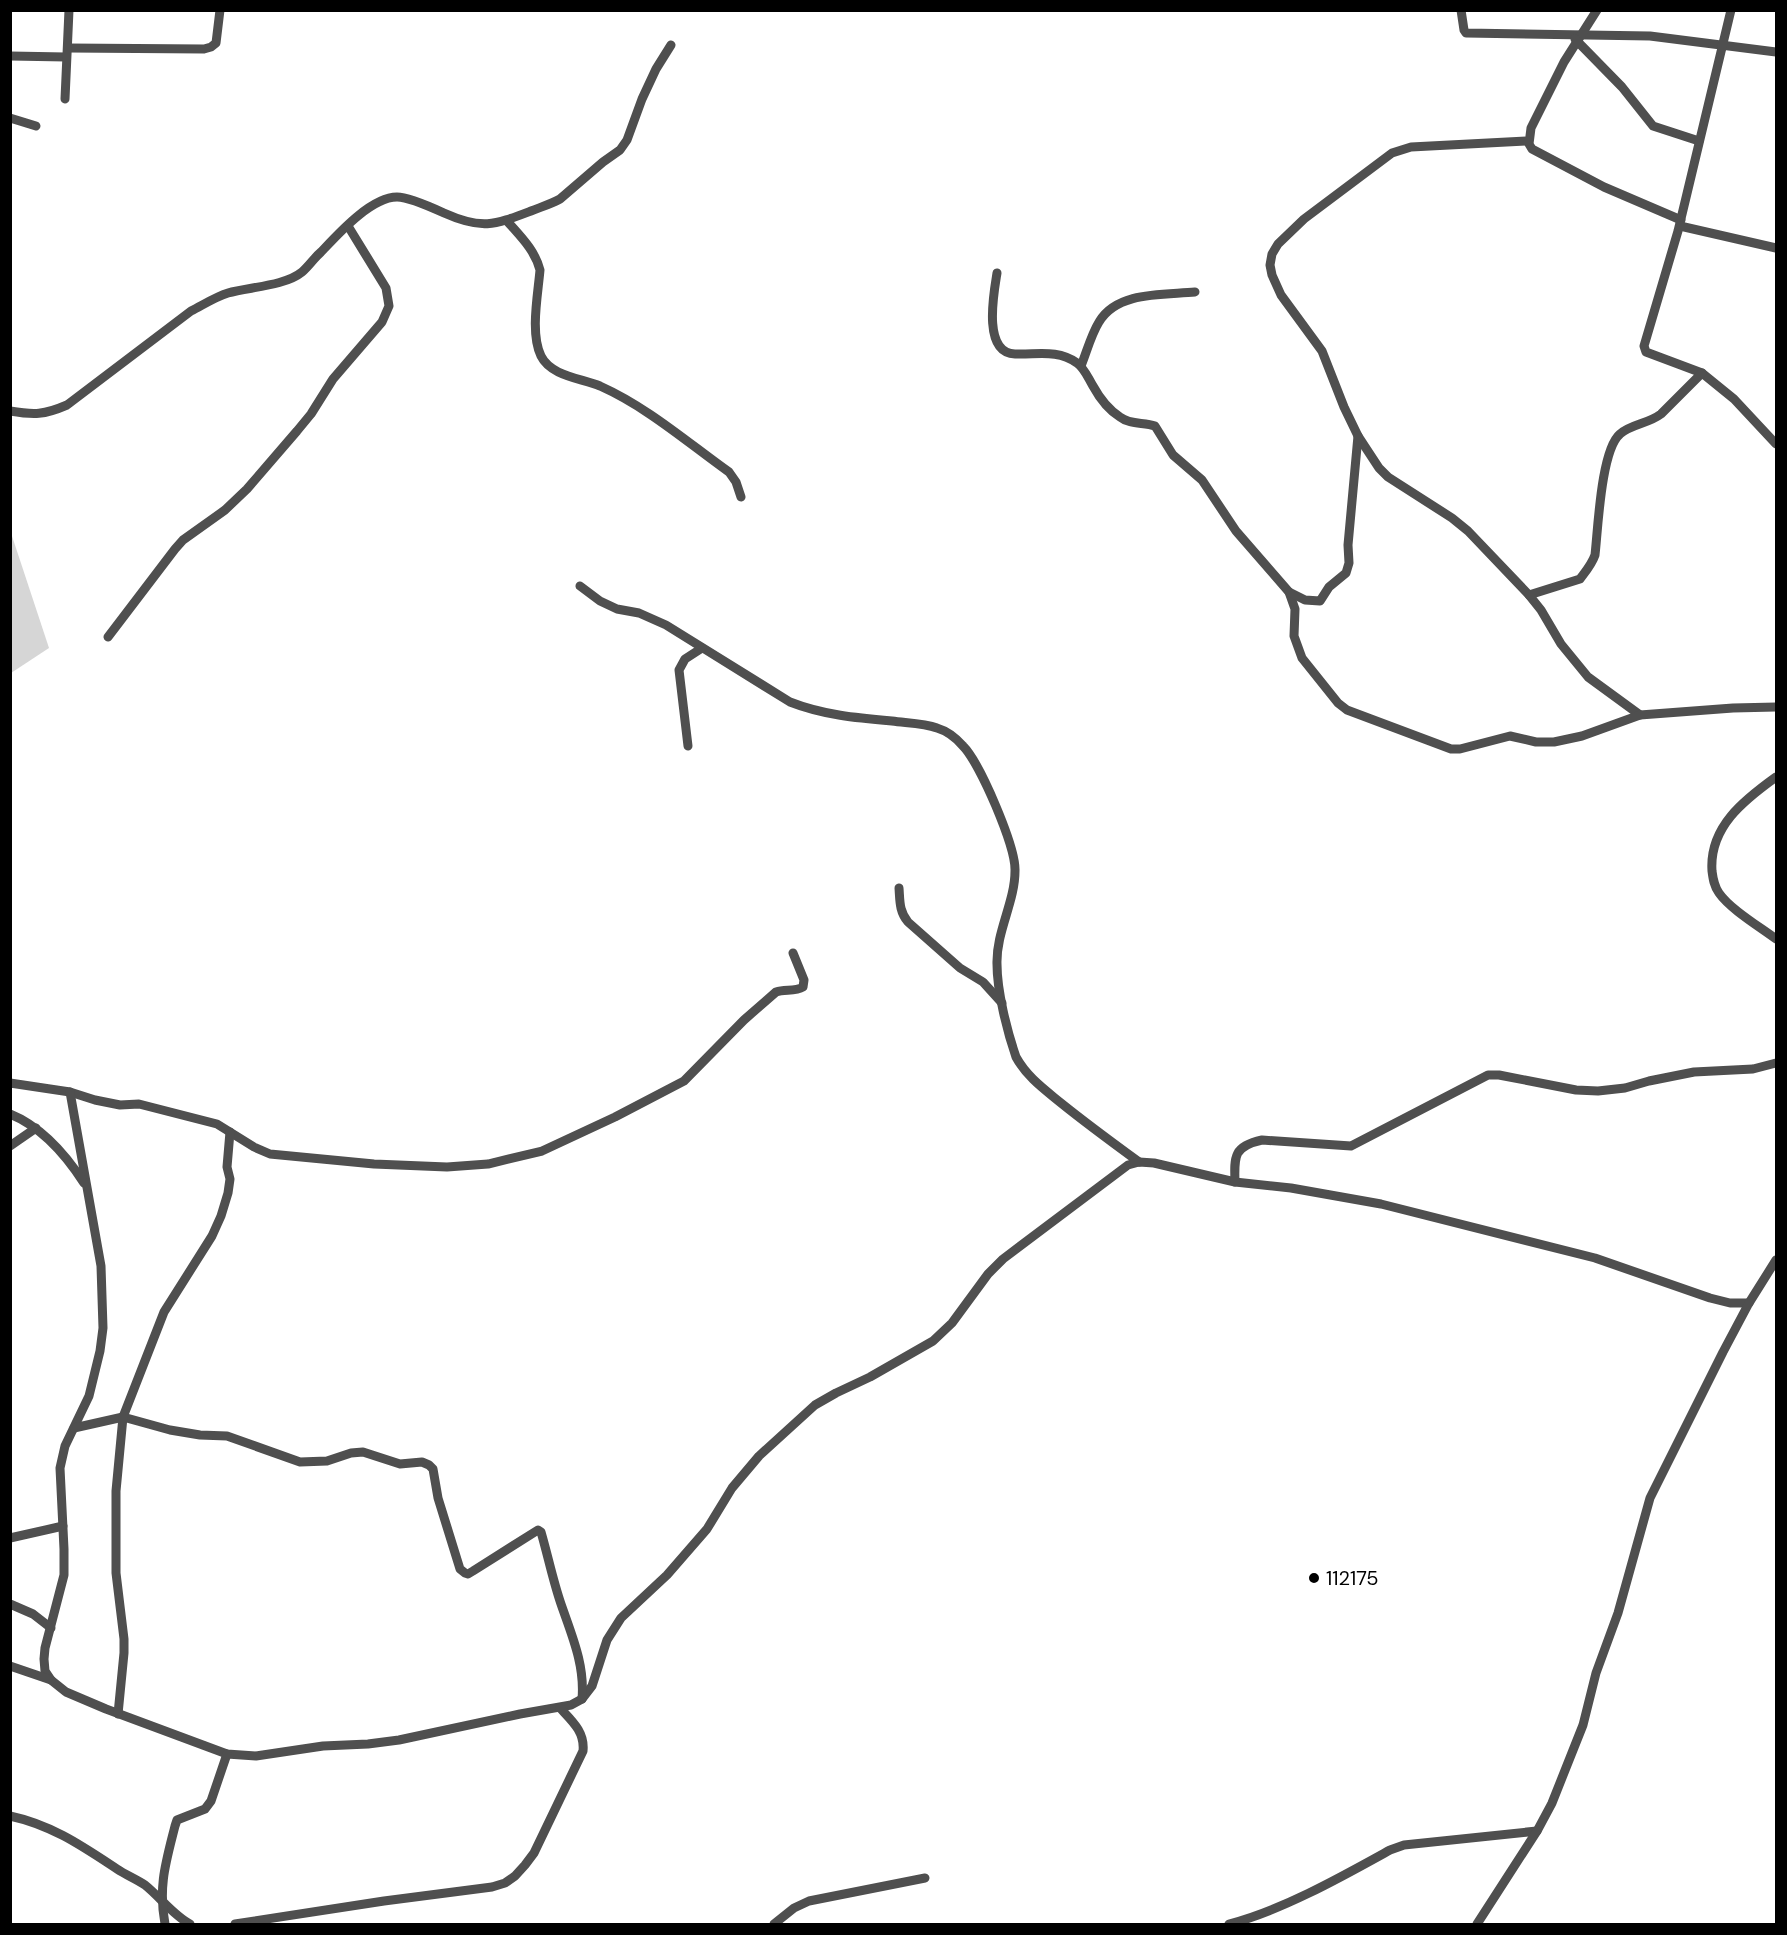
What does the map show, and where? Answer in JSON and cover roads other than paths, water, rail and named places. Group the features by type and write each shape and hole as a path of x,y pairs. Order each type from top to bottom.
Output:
{"street":[{"path":"65,99 69,10"},
{"path":"10,56 204,49 216,43 220,10"},
{"path":"1461,10 1466,33 1577,37 1650,36 1776,52"},
{"path":"1597,10 1577,37 1531,128 1528,141 1532,149 1604,188 1680,223 1776,248"},
{"path":"1731,10 1680,223 1644,349 1646,352 1702,373 1734,399 1776,444"},
{"path":"1577,37 1653,126 1699,141"},
{"path":"10,411 33,415 50,412 67,405 203,304 226,294 289,279 302,273 362,212 380,202 397,197 424,204 462,221 486,225 507,221 560,199 620,150 630,133 656,69 671,45"},
{"path":"10,118 36,126"},
{"path":"1528,141 1411,147 1392,153 1287,234 1272,254 1270,265 1281,296 1322,351 1358,436 1379,468 1388,477 1452,518 1468,531 1529,595 1541,610 1561,644 1588,677 1640,715"},
{"path":"507,221 532,250 540,270 535,332 541,358 557,372 622,396 645,411 729,472 736,482 741,497"},
{"path":"108,637 183,540 225,510 247,489 311,414 333,379 382,322 389,306 386,288 348,226"},
{"path":"997,273 992,318 1000,347 1006,353 1048,353 1073,361 1081,366 1094,389 1118,416 1125,420 1155,426 1173,455 1202,480 1236,531 1289,592 1295,609 1293,628 1297,647 1310,669 1338,703 1347,710 1443,748 1460,749 1510,736 1536,742 1554,742 1582,736 1640,715 1776,707"},
{"path":"1081,366 1099,322 1112,308 1127,300 1195,292"},
{"path":"1529,595 1580,579 1585,573 1595,555 1605,470 1614,439 1628,429 1654,420 1702,373"},
{"path":"1289,592 1305,600 1320,601 1329,587 1346,573 1349,562 1348,545 1358,436"},
{"path":"580,586 600,601 617,609 639,613 666,625 776,694 810,710 938,728 951,735 963,746 972,757 995,804 1013,853 1016,868 1014,887 997,961 998,979 1012,1045 1022,1068 1033,1080 1092,1128 1139,1162"},
{"path":"688,746 680,670 685,659 702,648"},
{"path":"1776,777 1748,798 1723,826 1715,843 1712,861 1713,882 1725,901 1776,939"},
{"path":"899,888 900,909 908,922 960,968 983,982 1003,1004"},
{"path":"10,1083 70,1092 95,1101 120,1105 139,1104 218,1124 254,1147 270,1154 374,1164 447,1167 488,1164 542,1151 684,1081 744,1020 776,992 799,990 803,987 804,980 793,953"},
{"path":"1235,1182 1234,1163 1238,1151 1248,1143 1262,1140 1351,1146 1488,1075 1499,1075 1576,1090 1598,1091 1624,1088 1694,1072 1753,1069 1776,1064"},
{"path":"70,1092 101,1266 103,1328 89,1396 62,1456 60,1468 64,1575 44,1659 45,1671 51,1680 66,1692 118,1714 227,1754 256,1756 323,1746 399,1740 520,1714 560,1708 582,1700 592,1686 602,1653 621,1618 667,1575 706,1529 732,1488 759,1456 815,1405 933,1341 952,1323 988,1274 1004,1259 1119,1169 1128,1165 1139,1162 1154,1163 1235,1182 1329,1194 1426,1215 1595,1258 1710,1298 1730,1303 1749,1303"},
{"path":"10,1114 36,1128 62,1153 87,1188"},
{"path":"10,1146 36,1128"},
{"path":"118,1714 124,1653 116,1573 116,1491 123,1417 164,1312 212,1236 221,1216 230,1179 227,1167 230,1132"},
{"path":"1477,1924 1537,1831 1552,1803 1579,1735 1596,1673 1618,1613 1650,1498 1749,1303 1776,1260"},
{"path":"74,1428 123,1417 170,1430 200,1435 227,1436 300,1462 327,1461 351,1453 363,1452 400,1464 422,1462 429,1465 433,1469 438,1498 455,1558 460,1569 465,1573 468,1574 512,1548 533,1532 538,1530 541,1532 561,1604 574,1636 583,1674 582,1700"},
{"path":"10,1538 63,1526"},
{"path":"10,1604 33,1614 51,1628"},
{"path":"10,1666 51,1680"},
{"path":"235,1924 492,1887 505,1883 515,1876 534,1853 583,1751 584,1743 581,1734 560,1708"},
{"path":"165,1924 161,1899 162,1880 174,1826 177,1820 205,1809 211,1801 227,1754"},
{"path":"10,1816 42,1824 60,1833 141,1882 180,1919 190,1924"},
{"path":"1228,1924 1243,1921 1311,1892 1390,1850 1404,1845 1537,1831"},
{"path":"774,1924 794,1908 809,1901 925,1878"}],"place":[{"name":"112175","path":"1314,1578"}]}
